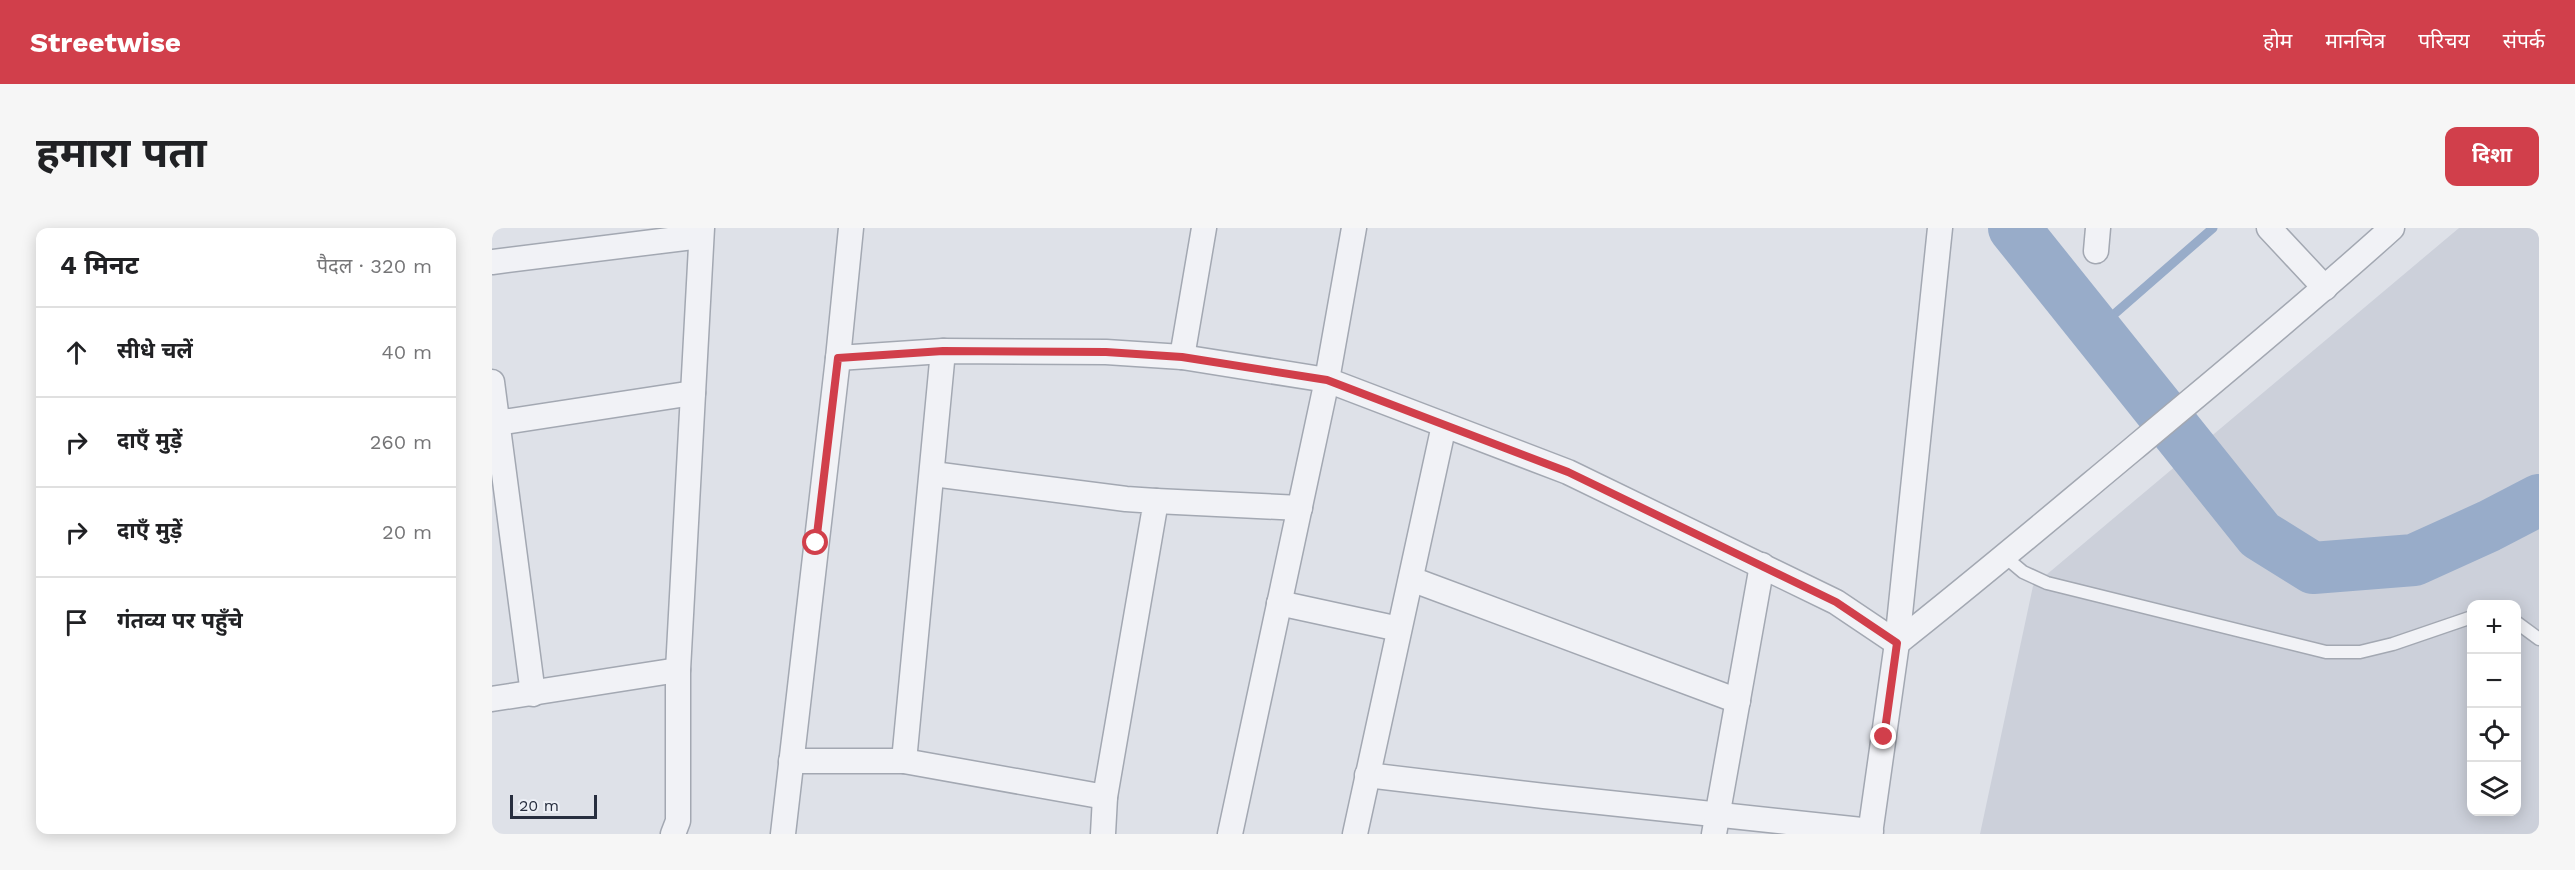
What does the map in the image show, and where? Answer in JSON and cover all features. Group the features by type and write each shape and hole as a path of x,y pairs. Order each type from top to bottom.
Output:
{"street":[{"path":"783,834 851,228"},
{"path":"1182,357 1204,228"},
{"path":"1230,834 1327,380 1354,228"},
{"path":"1367,775 1544,796 1716,824 1870,833 1897,643 1940,228"},
{"path":"2268,228 2325,288"},
{"path":"1897,643 2186,405 2325,288 2392,228"},
{"path":"492,261 702,232 678,670 678,820 673,834"},
{"path":"838,358 943,351 1106,352 1182,357 1327,380 1568,472 1836,602 1897,643"},
{"path":"904,761 943,351"},
{"path":"492,382 533,694"},
{"path":"497,423 693,393"},
{"path":"1355,834 1444,424"},
{"path":"933,474 1126,499 1300,507"},
{"path":"1103,834 1105,797 1156,501"},
{"path":"1716,824 1762,565"},
{"path":"1411,579 1738,701"},
{"path":"1280,603 1399,629"},
{"path":"492,699 678,670"},
{"path":"791,761 904,761 1105,797"}],"lane":[{"path":"2004,556 2023,572 2048,583 2326,652 2360,652 2393,645 2467,619"},
{"path":"2521,625 2539,639"}],"shaded area":[{"path":"2459,228 2539,228 2539,834 1980,834 2033,586"}],"waterway":[{"path":"2014,228 2260,535 2313,568 2414,560 2489,526 2539,500"},
{"path":"2096,330 2213,228"}],"route":[{"path":"816,543 838,358 943,351 1106,352 1182,357 1327,380 1568,472 1836,602 1897,643 1884,737"}]}
